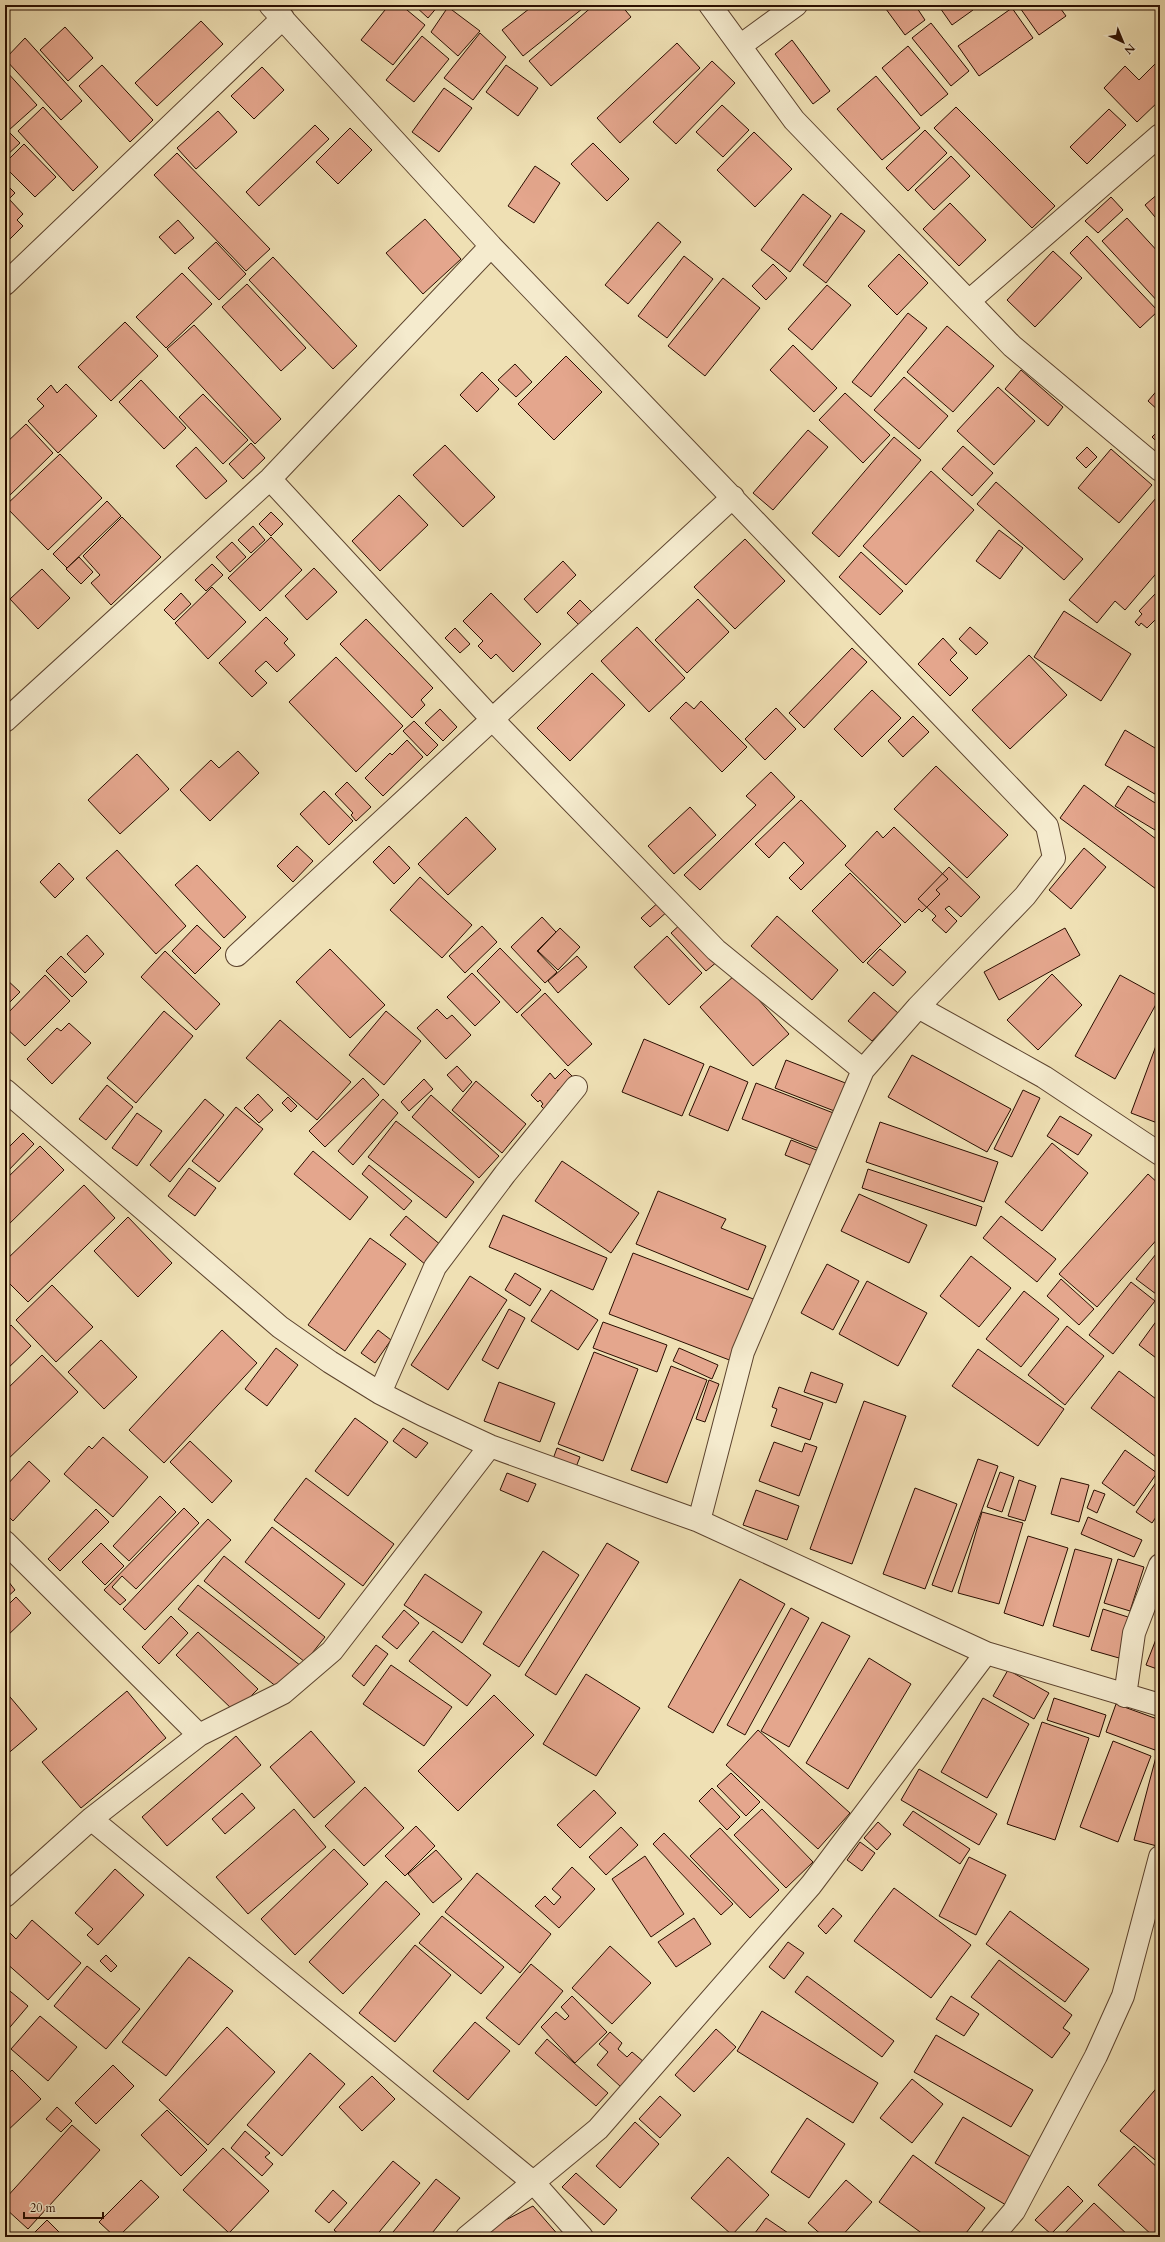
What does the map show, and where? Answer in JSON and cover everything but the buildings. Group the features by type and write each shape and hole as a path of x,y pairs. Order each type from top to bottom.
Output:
{"street":[{"path":"710,5 794,120 1012,346 1160,470"},
{"path":"740,46 796,5"},
{"path":"5,284 276,11 491,246 1047,826 1054,858 1025,896 918,1006 863,1070 743,1352 699,1521"},
{"path":"969,301 1160,135"},
{"path":"5,721 270,479 491,246"},
{"path":"270,479 491,718 716,950 863,1070"},
{"path":"237,955 491,718 733,497"},
{"path":"918,1006 1044,1077 1160,1154"},
{"path":"380,1393 435,1267 505,1174 576,1087"},
{"path":"5,1090 280,1326 330,1362 380,1393 490,1446 699,1521 986,1653 1125,1696 1160,1705"},
{"path":"5,1896 91,1819 199,1735 283,1693 332,1651 490,1446"},
{"path":"5,1542 199,1735"},
{"path":"1125,1696 1134,1633 1160,1565"},
{"path":"467,2237 598,2129 811,1885 986,1653"},
{"path":"91,1819 534,2183 582,2237"},
{"path":"992,2237 1014,2211 1096,2056 1123,1996 1160,1857"}]}
